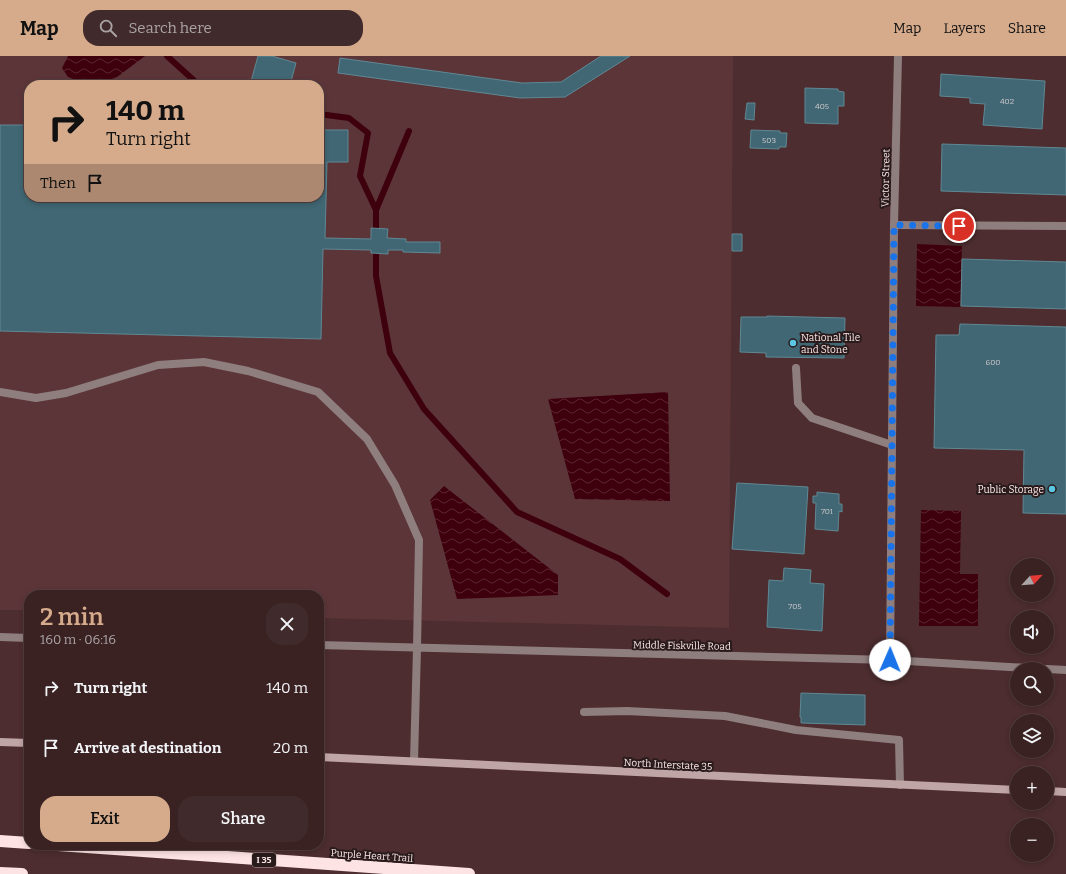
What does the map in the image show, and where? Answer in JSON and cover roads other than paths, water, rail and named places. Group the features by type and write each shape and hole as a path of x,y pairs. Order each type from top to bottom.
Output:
{"highway":[{"path":"0,841 24,843"},
{"name":"Purple Heart Trail","path":"129,850 469,874"},
{"path":"0,873 22,874"}],"main road":[{"path":"0,742 24,743"},
{"name":"North Interstate 35","path":"324,757 1010,790"},
{"path":"1054,791 1066,792"}],"street":[{"name":"Victor Street","path":"890,660 894,225 898,56"},
{"path":"894,225 1066,226"},
{"path":"0,392 36,398 66,393 158,365 204,362 248,371 318,392 367,439 395,485 419,540 414,762"},
{"path":"796,368 798,403 812,418 892,445"},
{"path":"0,637 24,638"},
{"name":"Middle Fiskville Road","path":"324,645 890,660 1010,667"},
{"name":"Middle Fiskville Road","path":"1054,669 1066,670"},
{"path":"584,712 627,711 725,716 796,730 899,740 900,785"}],"water":[{"path":"68,56 145,56 117,77 109,80 76,80 68,77 62,68"},
{"path":"917,244 962,246 960,307 916,306"},
{"path":"668,392 670,501 575,499 548,399"},
{"path":"444,486 558,575 558,595 457,599 430,500"},
{"path":"921,510 961,511 960,574 978,574 978,626 919,626"}],"waterway":[{"path":"167,56 193,80"},
{"path":"324,115 349,118 368,133 360,176 376,210"},
{"path":"376,235 376,210 409,131"},
{"path":"376,246 376,276 390,353 424,409 517,512 620,559 667,594"}],"place":[{"name":"National Tile and Stone","path":"793,343"},
{"name":"Public Storage","path":"1052,489"}]}
